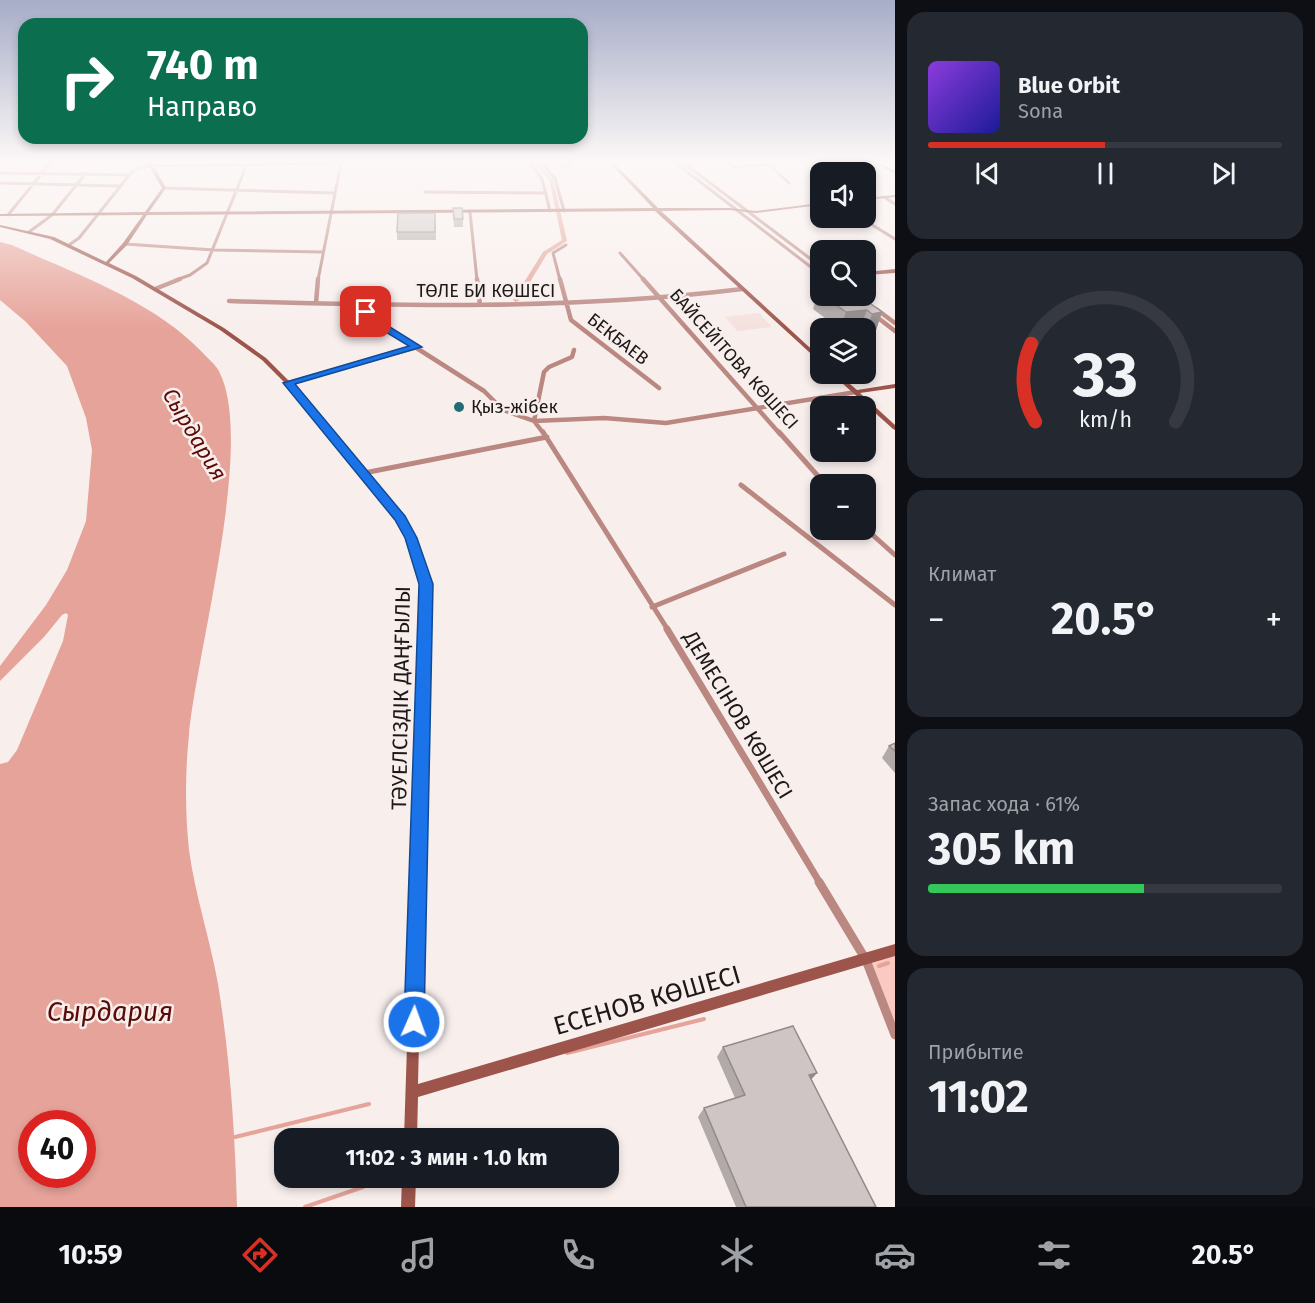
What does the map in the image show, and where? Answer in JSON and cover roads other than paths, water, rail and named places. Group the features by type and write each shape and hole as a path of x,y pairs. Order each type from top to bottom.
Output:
{"street":[{"path":"29,232 49,217"},
{"path":"69,245 79,237 93,217"},
{"path":"106,263 125,244 145,217"},
{"path":"155,289 202,268 214,250 228,217"},
{"path":"316,303 315,297 330,217"},
{"path":"471,217 480,305"},
{"path":"665,217 810,351"},
{"path":"747,217 810,266"},
{"path":"755,217 810,258"},
{"name":"ТӘУЕЛСІЗДІК ДАҢҒЫЛЫ","path":"0,226 29,232 69,245 106,263 222,329 264,359 288,383 364,473 400,518 411,538 426,584 410,1128"},
{"path":"876,227 895,239"},
{"path":"125,244 214,250 323,252"},
{"name":"БЕКБАЕВ","path":"566,245 553,253 571,320 659,388"},
{"name":"БАЙСЕЙІТОВА КӨШЕСІ","path":"620,253 816,474"},
{"path":"876,273 895,270"},
{"name":"ТӨЛЕ БИ КӨШЕСІ","path":"229,301 360,305 565,304 661,299 742,289"},
{"path":"360,305 382,326 484,391 503,410 534,422 604,418 659,423 895,386"},
{"path":"873,306 895,323"},
{"path":"867,310 895,331"},
{"path":"288,383 417,347"},
{"path":"534,422 544,372 549,367 572,357 574,350"},
{"path":"847,384 895,428"},
{"name":"ДЕМЕСІНОВ КӨШЕСІ","path":"534,422 547,437 704,688 866,960 895,1035"},
{"path":"364,473 547,437"},
{"path":"741,485 895,605"},
{"path":"876,538 895,555"},
{"path":"652,607 784,554"},
{"name":"ЕСЕНОВ КӨШЕСІ","path":"412,1092 895,950"},
{"path":"408,1207 409,1188"}],"water":[{"name":"Сырдария","path":"0,242 12,245 113,290 160,318 182,334 217,368 228,399 231,441 228,491 221,546 194,699 186,792 189,850 215,967 226,1039 237,1207 0,1207 0,764 8,762 17,750 63,641 68,615 66,613 62,615 44,637 0,681 0,666 46,605 67,570 86,521 92,450 86,418 67,366 26,322 0,300"}],"waterway":[{"path":"516,300 545,253 565,241 560,217"},
{"path":"879,966 888,963"},
{"path":"567,1053 704,1019"},
{"path":"235,1137 369,1104"},
{"path":"305,1207 360,1188"}],"place":[{"name":"Қыз-жібек","path":"459,407"}]}
